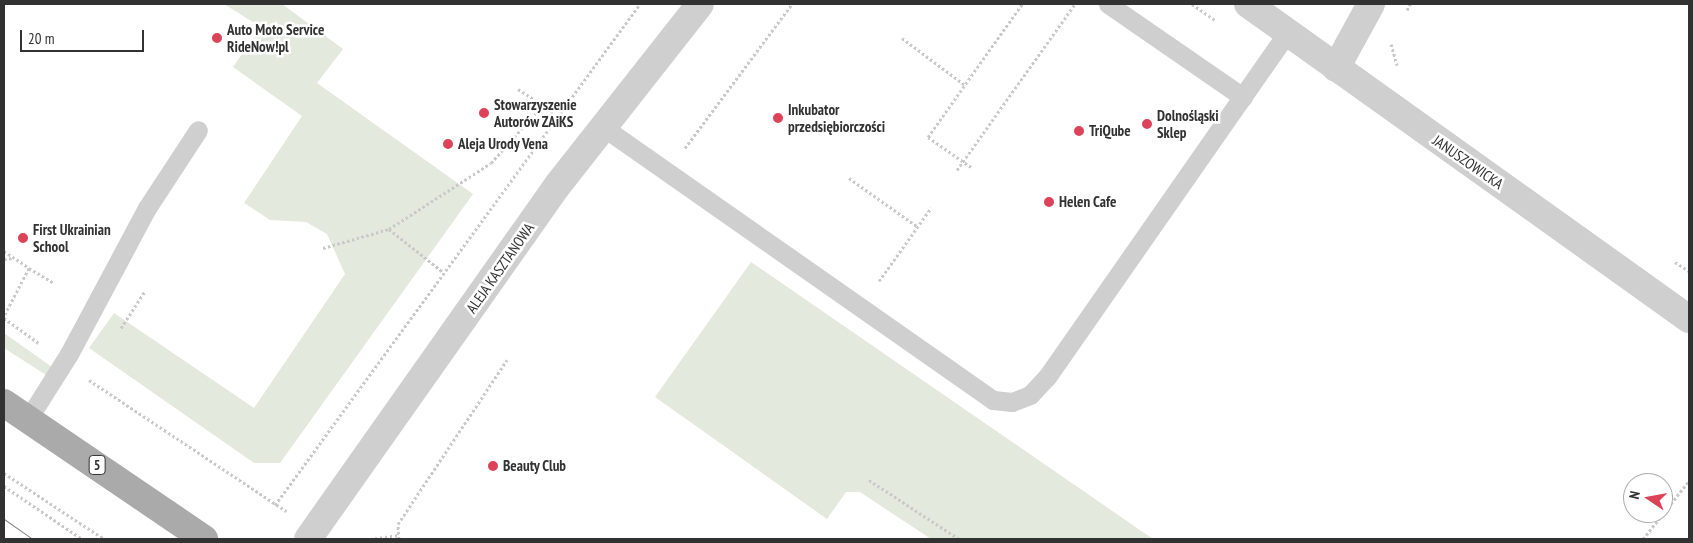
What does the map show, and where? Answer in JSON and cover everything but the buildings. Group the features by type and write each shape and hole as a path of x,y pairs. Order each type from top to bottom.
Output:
{"main road":[{"name":"5","path":"4,403 204,539"}],"street":[{"name":"ALEJA KASZTANOWA","path":"312,534 603,127 700,4"},
{"name":"JANUSZOWICKA","path":"1248,4 1689,319"},
{"path":"1336,68 1371,4"}],"lane":[{"path":"1108,4 1243,97"},
{"path":"603,127 666,173 993,400 1012,402 1030,395 1288,32"},
{"path":"28,419 64,362 147,208 198,130"}],"path":[{"path":"275,505 556,116 640,4"},
{"path":"666,173 792,4"},
{"path":"971,167 928,137 1022,4"},
{"path":"957,170 1075,4"},
{"path":"902,38 965,85"},
{"path":"518,89 556,116"},
{"path":"323,248 389,229 491,162 543,105"},
{"path":"849,178 918,227"},
{"path":"860,306 931,208"},
{"path":"389,229 443,272"},
{"path":"4,251 54,284"},
{"path":"4,259 14,258"},
{"path":"30,268 4,317 64,362 275,505 312,534"},
{"path":"370,539 399,537 398,524 506,360"},
{"path":"4,474 104,539"},
{"path":"869,480 960,539"},
{"path":"1643,539 1689,481"},
{"path":"4,486 82,539"}],"shaded area":[{"path":"224,4 282,4 343,49 317,83 473,194 280,463 254,463 89,348 114,313 254,408 345,274 327,234 306,222 270,220 244,203 302,116 233,67 261,27"},
{"path":"751,262 1153,539 931,539 860,492 846,492 827,519 655,397"},
{"path":"4,333 52,367 46,375 4,348"}],"tram line":[{"path":"4,519 33,539"}],"place":[{"name":"Auto Moto Service RideNow!pl","path":"217,38"},
{"name":"Stowarzyszenie Autorów ZAiKS","path":"484,113"},
{"name":"Inkubator przedsiębiorczości","path":"778,118"},
{"name":"Dolnośląski Sklep","path":"1147,124"},
{"name":"TriQube","path":"1079,131"},
{"name":"Aleja Urody Vena","path":"448,144"},
{"name":"Helen Cafe","path":"1049,202"},
{"name":"First Ukrainian School","path":"23,238"},
{"name":"Beauty Club","path":"493,466"}]}
